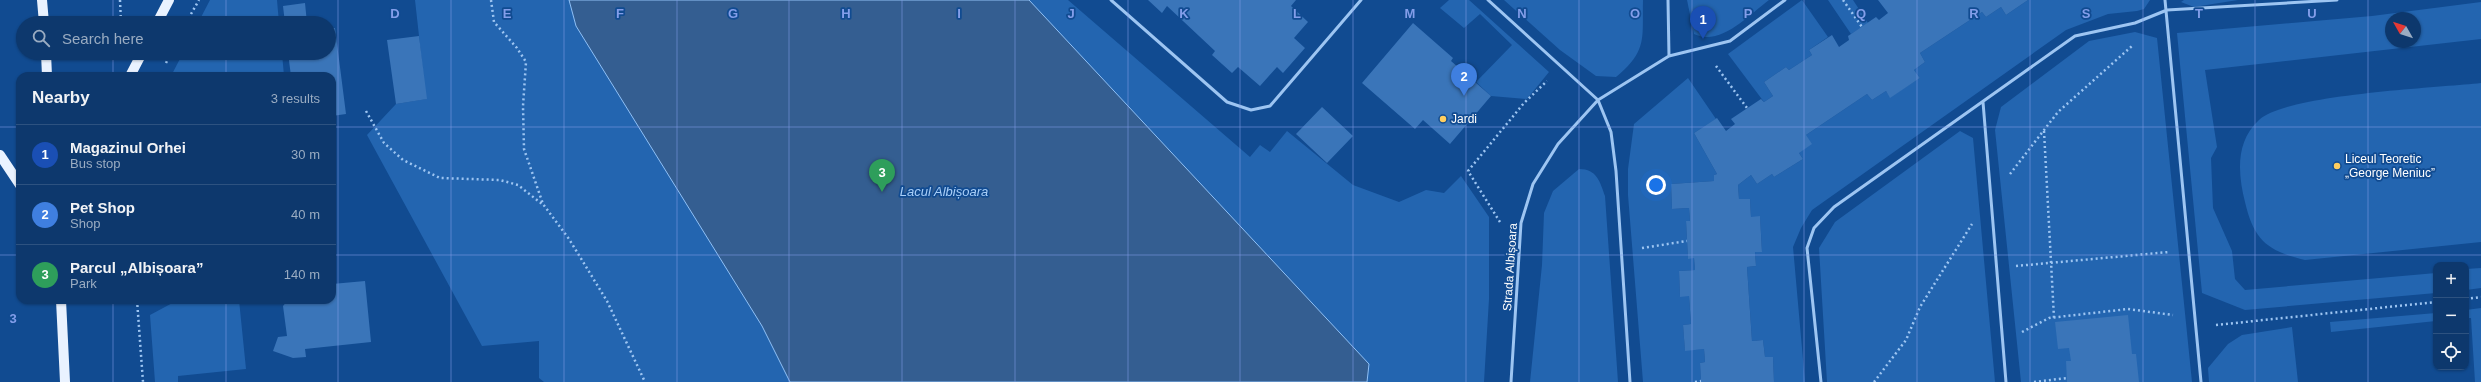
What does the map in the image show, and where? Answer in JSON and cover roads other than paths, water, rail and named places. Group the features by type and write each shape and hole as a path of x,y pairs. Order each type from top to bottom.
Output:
{"main road":[{"path":"42,0 43,16"},
{"path":"161,16 169,0"},
{"path":"46,60 47,72"},
{"path":"132,72 138,60"},
{"path":"0,155 16,179"},
{"path":"61,304 65,382"}],"lane":[{"path":"1111,0 1227,102 1250,110 1270,106 1361,0"},
{"path":"1488,0 1598,100 1611,132 1615,164 1630,382"},
{"path":"1668,0 1669,56"},
{"name":"Strada Albișoara","path":"1511,382 1521,223 1533,184 1558,144 1598,100 1669,56 1730,41 1785,0"},
{"path":"2166,0 2201,382"},
{"path":"1821,382 1806,248 1814,228 1834,207 2075,36 2135,23 2167,10 2338,0"},
{"path":"1983,102 2006,382"}],"water":[{"name":"Lacul Albișoara","path":"569,0 1029,0 1369,364 1367,382 790,382 762,326 576,26"}],"place":[{"name":"Magazinul Orhei","path":"1703,39"},
{"name":"Pet Shop","path":"1464,96"},
{"name":"Jardi","path":"1443,119"},
{"name":"Liceul Teoretic „George Meniuc”","path":"2337,166"},
{"name":"Parcul „Albișoara”","path":"882,192"}]}
